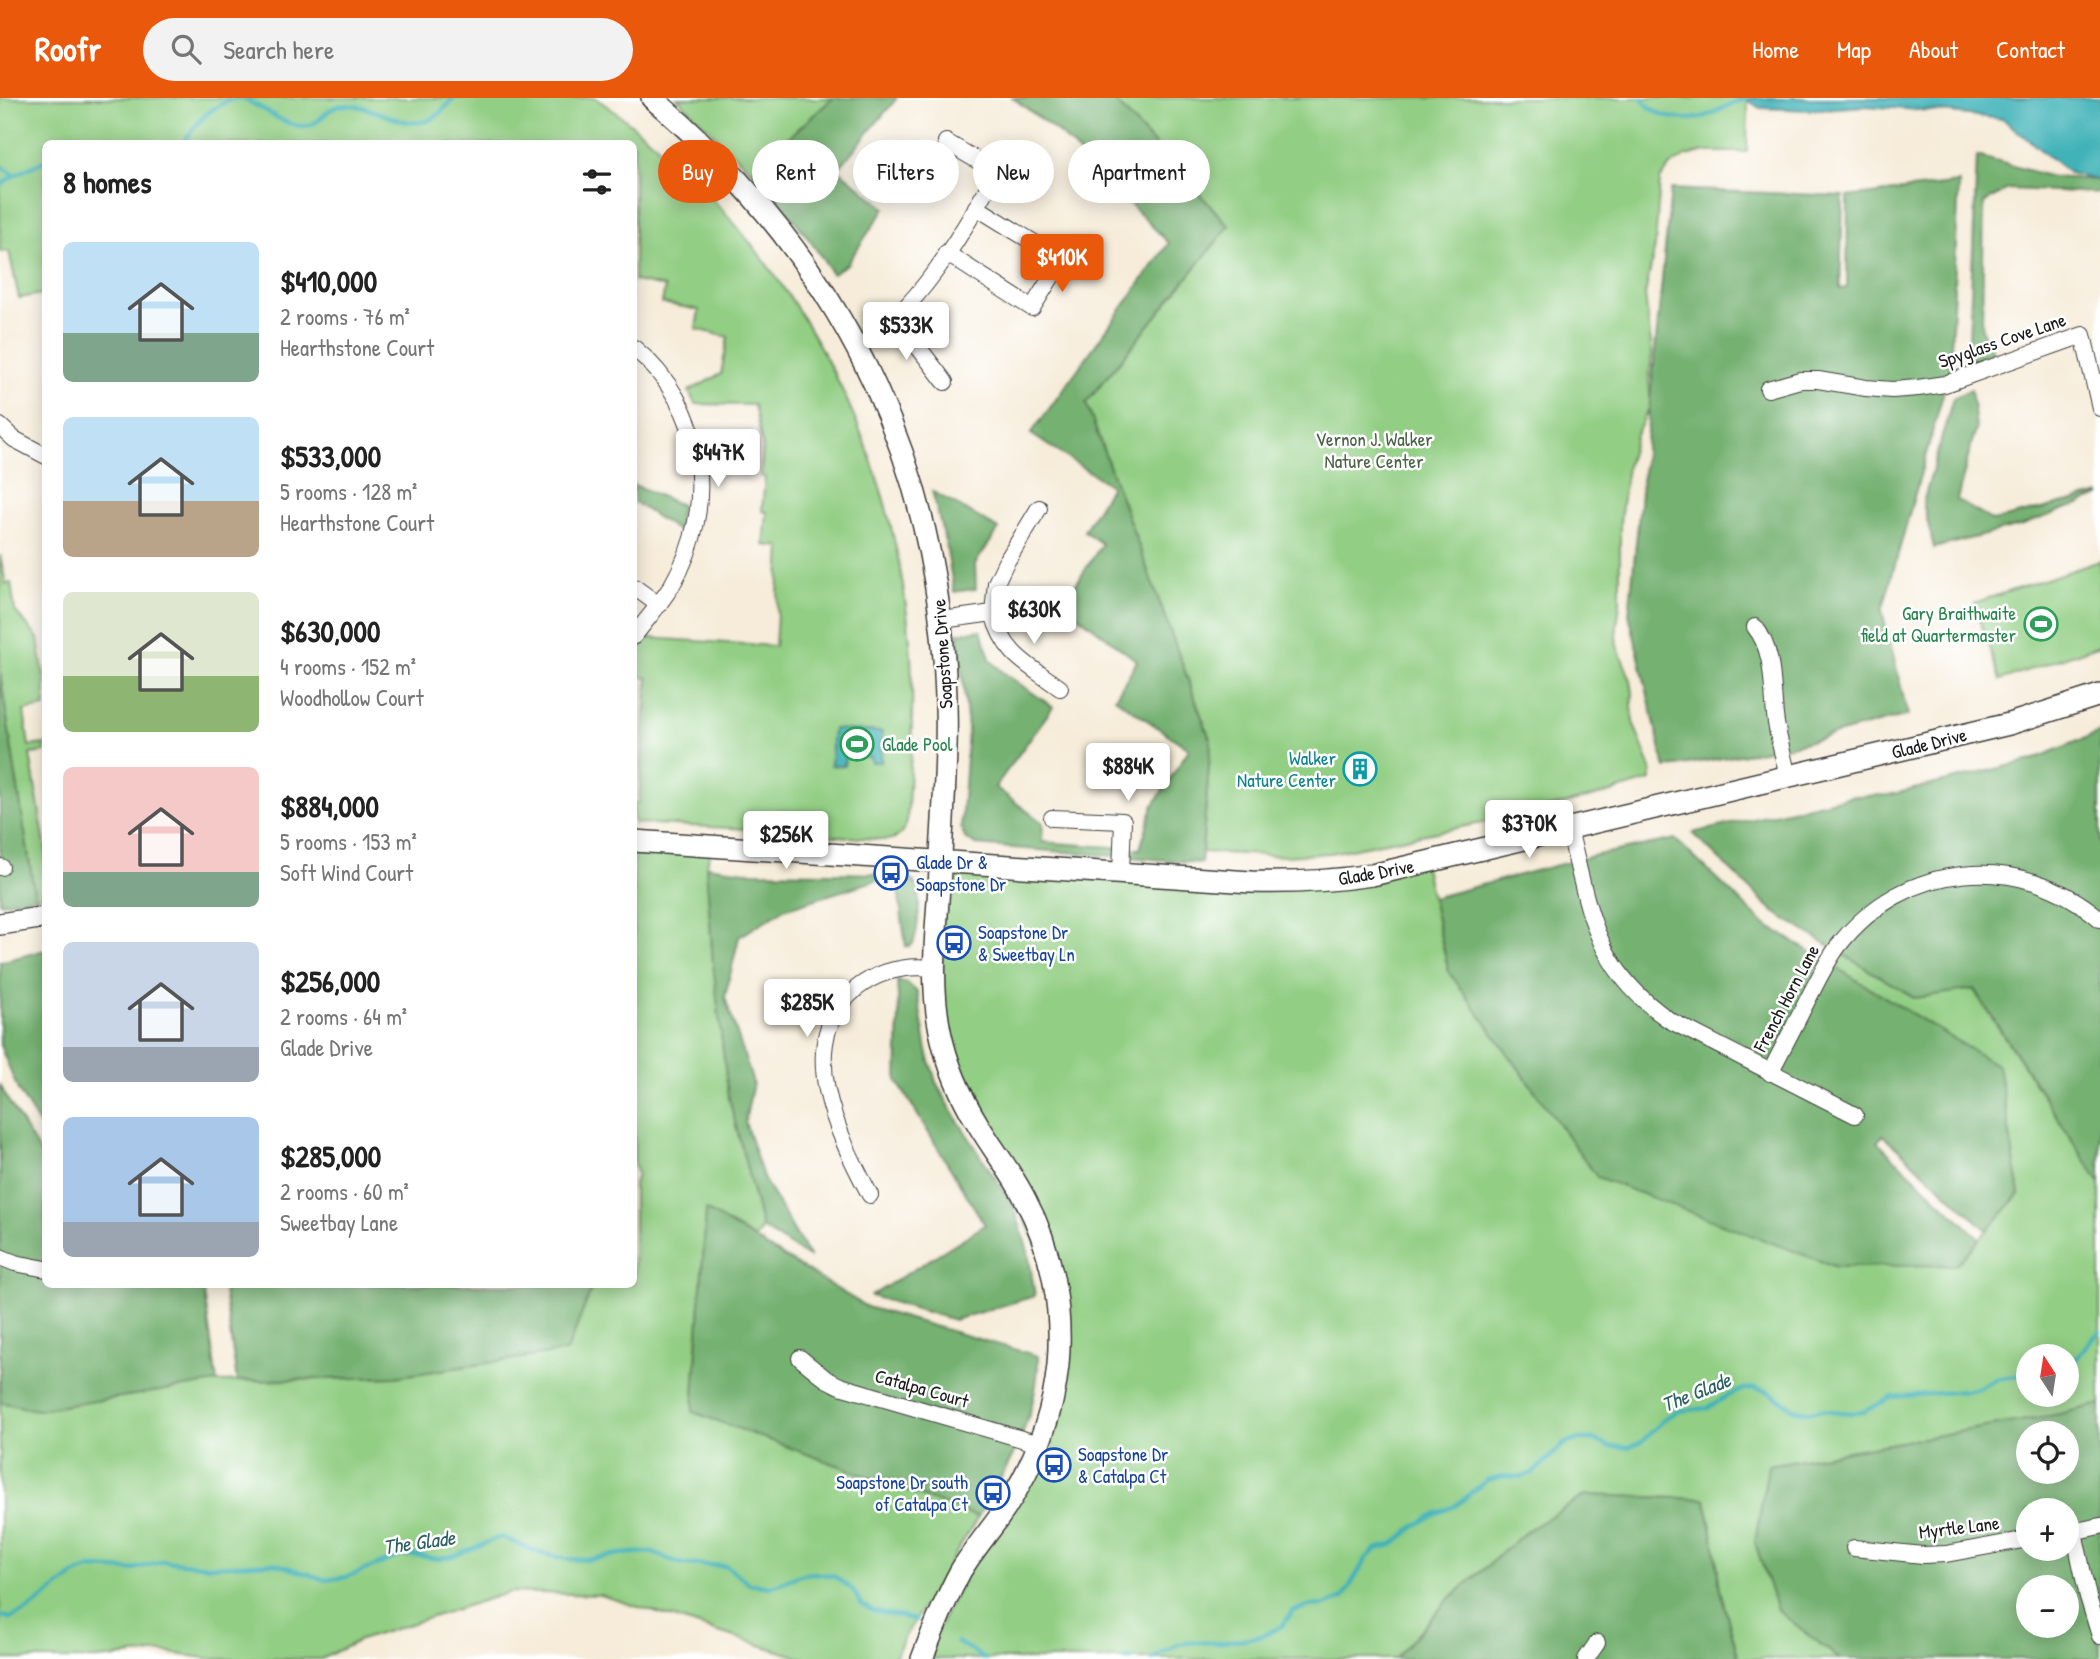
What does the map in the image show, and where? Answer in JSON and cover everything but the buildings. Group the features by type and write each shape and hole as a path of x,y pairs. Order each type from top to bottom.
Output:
{"street":[{"name":"Soapstone Drive","path":"652,98 691,131 759,203 818,282 857,347 890,419 915,490 932,559 942,620 946,738 933,968 938,1022 951,1069 969,1110 1026,1199 1041,1235 1052,1270 1058,1317 1058,1358 1052,1401 1039,1444 1005,1509 959,1575 922,1659"},
{"path":"857,347 873,338 915,299 997,172 959,150"},
{"path":"946,253 1032,308 1062,260 976,207"},
{"path":"896,318 945,382"},
{"name":"Spyglass Cove Lane","path":"1768,390 1800,380 1892,390 1945,384 2083,335 2100,408"},
{"path":"637,350 649,360 675,394 685,414 693,436 700,486 692,538 684,561 673,584 637,632"},
{"path":"0,426 14,439 42,454"},
{"path":"1039,508 996,583 993,613 1004,644 1060,688"},
{"path":"637,589 659,605"},
{"path":"942,620 993,613"},
{"path":"1755,627 1766,645 1770,660 1776,725 1788,777"},
{"name":"Glade Drive","path":"637,841 1251,882 1312,882 1372,875 1569,829 2009,724 2100,695"},
{"path":"1052,818 1123,821 1121,872"},
{"path":"1569,829 1594,926 1615,969 1631,989 1669,1020 1855,1115"},
{"name":"French Horn Lane","path":"1770,1073 1824,968 1839,945 1869,912 1907,888 1954,876 2003,875 2048,887 2070,898 2100,919"},
{"path":"0,924 42,918"},
{"path":"870,1195 847,1152 833,1112 823,1055 830,1022 850,993 881,973 915,966 933,968"},
{"path":"0,1256 16,1263 42,1268"},
{"name":"Catalpa Court","path":"800,1358 826,1379 840,1386 1039,1444"},
{"path":"2079,1531 2100,1526"},
{"name":"Myrtle Lane","path":"1854,1548 1923,1555 1946,1554 2016,1541"},
{"path":"2078,1561 2100,1636"},
{"path":"1586,1659 1597,1643"}],"green space":[{"path":"0,98 596,98 658,147 658,203 716,203 765,262 808,327 845,396 874,469 895,544 908,622 912,697 911,747 907,822 902,833 886,840 637,823 648,678 637,676 637,651 648,638 775,646 781,547 764,545 767,512 762,511 765,477 760,476 763,448 754,405 695,404 689,391 721,374 728,337 696,329 699,310 662,303 665,287 637,282 637,140 42,140 42,294 19,298 9,251 0,252"},
{"path":"677,98 833,98 786,140 752,140 751,171 738,158 738,140 720,140"},
{"path":"833,98 897,98 862,140 853,140 853,151 839,168 839,140 786,140"},
{"path":"1013,98 1112,98 1150,140 1068,142"},
{"name":"Vernon J. Walker Nature Center","path":"1112,98 1748,98 1747,152 1705,152 1686,156 1670,166 1660,180 1655,246 1645,295 1652,352 1649,383 1651,404 1636,435 1627,466 1620,522 1620,603 1616,635 1617,646 1631,680 1633,722 1651,769 1651,780 1512,817 1330,853 1285,856 1202,852 1211,742 1086,403 1229,226 1208,203 1210,140 1150,140"},
{"path":"1977,156 2052,177 2100,180 2100,193 2008,189 1984,203 1982,330 1993,353 1968,362"},
{"path":"839,170 853,181 853,203 879,203 885,208 847,264 832,274 780,203 839,203"},
{"path":"1959,183 1950,369 1882,611 1908,715 1791,746 1665,768 1629,614 1671,189 1843,196 1840,289 1847,288 1848,197"},
{"path":"1129,203 1208,203 1229,226 1086,403 1211,742 1201,863 976,845 965,838 961,827 968,729 958,633 981,630 991,661 1053,707 995,787 1043,823 1042,842 1140,849 1153,806 1189,749 1115,698 1137,661 1063,604 1102,544 1084,531 1111,486 1031,434 1169,243"},
{"path":"1971,389 1976,427 1957,500 1993,521 2100,496 2023,525 1934,548 1923,503 1953,398"},
{"path":"637,486 681,505 678,531 637,504"},
{"path":"932,491 999,529 975,564 976,589 954,592 946,545"},
{"path":"0,555 6,584 11,583 15,611 38,638 42,664 42,708 24,711 29,746 42,744 42,752 30,754 42,826 42,895 35,897 0,674"},
{"name":"Gary Braithwaite field at Quartermaster","path":"2100,561 2100,645 2000,680 1974,603"},
{"path":"0,674 35,897 0,903"},
{"path":"2100,732 2100,1183 1974,989 1915,998 1774,912 1692,833 1852,796 1889,795 1964,777 2032,760"},
{"path":"1675,839 1763,923 1998,1066 2020,1194 1987,1230 1883,1135 1877,1142 1980,1239 1956,1265 1836,1267 1597,1177 1449,972 1432,898 1592,856"},
{"path":"637,843 713,845 706,866 713,963 728,1094 762,1228 755,1239 706,1211 693,1411 978,1517 894,1659 805,1659 600,1595 510,1592 360,1640 321,1659 213,1659 162,1652 97,1659 0,1659 0,1402 37,1410 217,1382 394,1377 567,1351 592,1288 637,1288"},
{"path":"941,860 1251,882 1424,863 1449,973 1956,1265 2020,1194 1998,1066 1827,962 1835,950 1915,998 1973,989 2100,1183 2100,1404 2060,1414 1768,1465 1837,1657 1842,1659 1739,1659 1720,1590 1705,1499 1586,1495 1528,1530 1447,1601 1395,1659 922,1659 1047,1420 1055,1286 942,1039"},
{"path":"706,866 754,872 896,874 784,909 739,937 725,997 753,1083 745,1122 764,1180 810,1258 762,1228 728,1094 713,963"},
{"path":"896,874 912,881 918,890 916,933 912,945 906,947"},
{"path":"42,951 42,1129 18,1090 0,1045 0,962"},
{"path":"897,981 907,983 917,992 927,1051 936,1082 1014,1207 1028,1251 1035,1296 954,1320 871,1296 985,1225 897,1081"},
{"path":"0,1084 42,1156 42,1288 203,1288 217,1382 37,1410 0,1402"},
{"path":"706,1210 867,1307 1038,1356 1033,1399 1020,1440 978,1517 693,1412"},
{"path":"224,1288 592,1288 567,1351 395,1377 237,1381"},
{"path":"2100,1404 2100,1659 1842,1659 1777,1610 1755,1543 1768,1465 2016,1422 2016,1484 2079,1484 2079,1421 2020,1421"},
{"path":"1586,1495 1705,1499 1720,1590 1739,1659 1395,1659 1447,1601 1528,1530"}],"water":[{"path":"2100,98 2100,181 2069,173 2003,119 1865,106 1810,110 1760,108 1746,99"},
{"name":"Glade Pool","path":"833,729 882,732 881,762 871,762 870,757 845,756 844,766 831,765"}],"waterway":[{"path":"185,140 212,110 238,98"},
{"path":"240,98 279,119 304,126 315,123 333,108 346,105 368,109 402,121 425,122 435,117 455,98"},
{"path":"1642,98 1655,111 1682,119 1702,117 1746,99"},
{"path":"0,185 42,162"},
{"path":"0,166 15,175"},
{"name":"The Glade","path":"2079,1355 2100,1332"},
{"name":"The Glade","path":"1153,1659 1178,1644 1218,1643 1262,1636 1282,1626 1293,1611 1325,1605 1343,1598 1366,1559 1376,1549 1392,1545 1418,1524 1455,1506 1487,1480 1504,1476 1522,1477 1533,1473 1564,1444 1579,1439 1593,1439 1609,1447 1629,1447 1640,1443 1667,1417 1679,1411 1708,1408 1744,1389 1756,1388 1769,1392 1794,1409 1805,1412 1822,1410 1851,1413 1863,1412 1892,1397 1965,1391 1980,1388 1995,1379 2016,1376"},
{"name":"The Glade","path":"0,1616 11,1618 28,1610 74,1575 91,1568 130,1570 164,1561 211,1566 274,1563 326,1580 347,1577 400,1556 439,1559 456,1555 501,1537 540,1553 566,1559 587,1560 650,1552 682,1564 726,1566 750,1584 770,1587 803,1574 834,1576 852,1589 862,1605 873,1611 916,1620"},
{"name":"The Glade","path":"957,1642 985,1659"},
{"name":"The Glade","path":"1124,1659 1132,1659"}],"place":[{"name":"Gary Braithwaite field at Quartermaster","path":"2041,624"},
{"name":"Glade Pool","path":"857,744"},
{"name":"Walker Nature Center","path":"1360,769"},
{"name":"Glade Dr & Soapstone Dr","path":"891,873"},
{"name":"Soapstone Dr & Sweetbay Ln","path":"954,943"},
{"name":"Soapstone Dr & Catalpa Ct","path":"1054,1465"},
{"name":"Soapstone Dr south of Catalpa Ct","path":"993,1493"}]}
